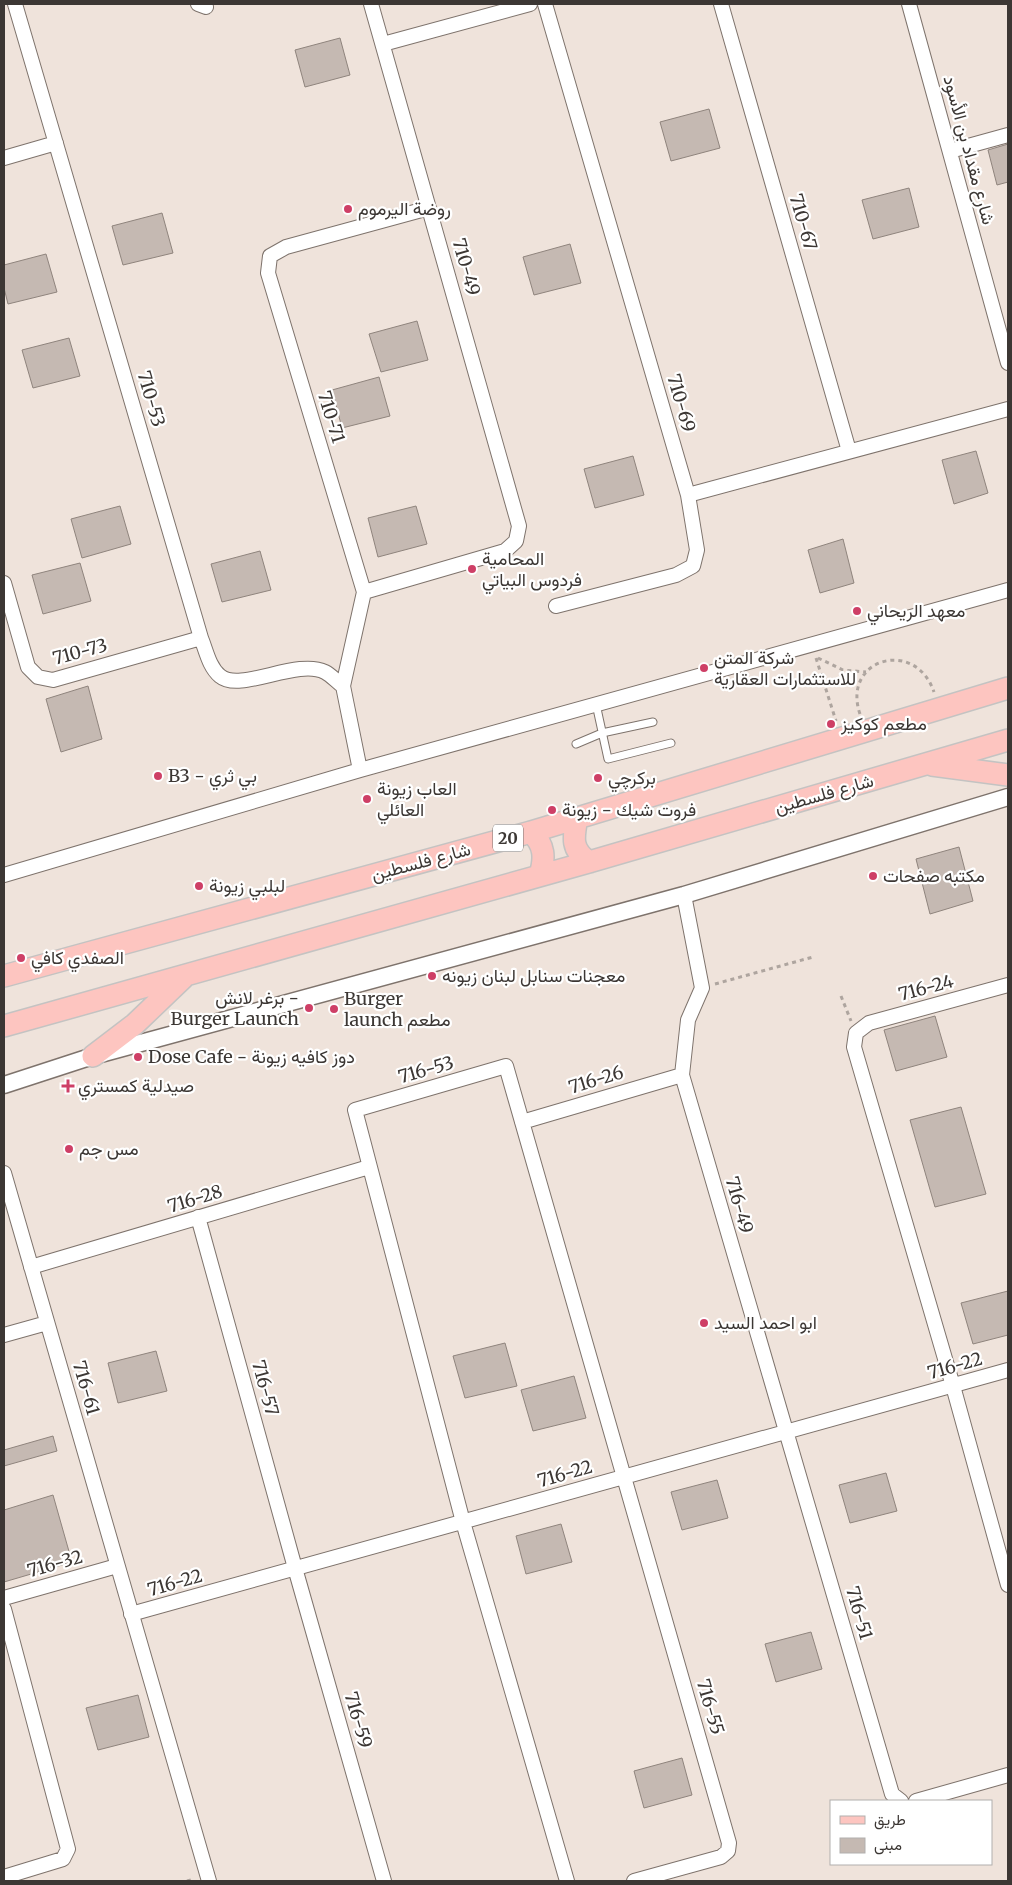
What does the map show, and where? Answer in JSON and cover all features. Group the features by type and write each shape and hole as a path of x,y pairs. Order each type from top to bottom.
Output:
{"main road":[{"name":"شارع فلسطين","path":"4,976 531,832 1008,688"},
{"name":"شارع فلسطين","path":"4,1026 589,862 1008,740"},
{"path":"925,764 1008,775"},
{"path":"577,818 574,835 575,845 580,856 589,862"},
{"path":"531,832 538,838 543,848 543,863 540,875"},
{"path":"93,1056 135,1024 187,975"}],"street":[{"name":"710-53","path":"15,4 201,638 213,669 221,677 234,681 307,668 324,671 343,686"},
{"name":"710-49","path":"364,592 505,551 516,541 519,526 372,4"},
{"path":"383,44 530,4"},
{"name":"710-69","path":"545,4 688,496 697,550 693,566 676,575 556,606"},
{"name":"710-67","path":"721,4 849,451"},
{"name":"شارع مقداد بن الأسود","path":"909,4 1008,363"},
{"path":"950,151 1008,134"},
{"path":"4,158 56,143"},
{"name":"710-71","path":"364,592 268,273 270,256 286,247 429,208"},
{"path":"688,496 1008,409"},
{"name":"710-73","path":"4,583 28,667 38,677 53,680 201,638"},
{"path":"4,875 360,770 596,704 814,651 1008,590"},
{"path":"360,770 343,686 364,592"},
{"path":"4,1085 93,1056 684,895 1008,797"},
{"path":"684,895 702,988"},
{"name":"716-24","path":"856,1033 869,1023 1008,985"},
{"name":"716-49","path":"702,988 688,1020 682,1074 786,1432"},
{"path":"856,1033 854,1047 953,1386 1008,1585"},
{"name":"716-53","path":"463,1522 355,1110 506,1066 624,1477"},
{"name":"716-26","path":"522,1122 682,1074"},
{"name":"716-28","path":"31,1267 369,1167"},
{"name":"716-61","path":"4,1173 131,1614"},
{"name":"716-57","path":"198,1218 295,1568"},
{"path":"4,1336 47,1323"},
{"name":"716-22","path":"131,1614 1008,1370"},
{"name":"716-51","path":"786,1432 892,1794 900,1800"},
{"name":"716-55","path":"624,1477 729,1843 728,1851 721,1858 634,1881"},
{"path":"463,1522 567,1881"},
{"name":"716-32","path":"4,1598 117,1566"},
{"name":"716-59","path":"295,1568 384,1881"},
{"path":"4,1609 68,1849 63,1859 4,1877"},
{"path":"131,1614 209,1881"},
{"path":"920,1800 1008,1775"}],"lane":[{"path":"596,704 608,759 671,743"},
{"path":"576,744 602,733 653,722"}],"path":[{"path":"814,651 843,670 866,672"},
{"path":"814,651 842,738"},
{"path":"866,731 856,702 859,684 866,672 874,665 883,661 901,660 916,667 927,678 939,708"},
{"path":"702,988 814,957"},
{"path":"841,996 856,1033"}],"building":[{"path":"340,38 350,75 305,87 295,50"},
{"path":"709,109 720,148 671,161 660,122"},
{"path":"1008,144 1008,182 997,185 988,150"},
{"path":"909,188 919,227 873,239 862,200"},
{"path":"162,213 173,253 123,265 112,226"},
{"path":"570,244 581,283 534,295 523,257"},
{"path":"46,254 57,292 8,304 4,288 4,265"},
{"path":"417,321 428,360 381,372 369,334"},
{"path":"69,338 80,376 33,388 22,350"},
{"path":"379,377 390,416 342,428 332,390"},
{"path":"976,451 988,493 954,504 942,460"},
{"path":"633,456 644,495 595,508 584,469"},
{"path":"120,506 131,544 82,558 71,519"},
{"path":"416,506 427,544 378,557 368,518"},
{"path":"843,539 854,583 820,593 808,550"},
{"path":"260,551 271,590 222,602 211,564"},
{"path":"80,563 91,601 43,614 32,575"},
{"path":"88,686 102,739 61,752 46,699"},
{"path":"959,847 973,901 930,914 916,859"},
{"path":"935,1016 947,1057 896,1071 884,1030"},
{"path":"961,1107 986,1194 935,1207 910,1120"},
{"path":"1008,1291 1008,1335 973,1344 961,1303"},
{"path":"505,1343 517,1386 465,1398 453,1356"},
{"path":"156,1351 167,1391 118,1403 108,1363"},
{"path":"574,1376 586,1418 533,1431 521,1390"},
{"path":"53,1436 57,1451 4,1466 4,1450"},
{"path":"886,1473 897,1511 850,1523 839,1485"},
{"path":"717,1480 728,1518 682,1530 671,1492"},
{"path":"53,1495 72,1562 4,1582 4,1510"},
{"path":"561,1524 572,1562 526,1574 516,1536"},
{"path":"811,1632 822,1669 776,1682 765,1644"},
{"path":"138,1695 149,1737 98,1750 86,1708"},
{"path":"682,1758 692,1795 644,1808 634,1771"}],"place":[{"name":"روضة اليرموم","path":"348,209"},
{"name":"المحامية فردوس البياتي","path":"472,569"},
{"name":"معهد الريحاني","path":"857,611"},
{"name":"شركة المتن للاستثمارات العقارية","path":"704,668"},
{"name":"مطعم كوكيز","path":"831,724"},
{"name":"B3 - بي ثري","path":"158,776"},
{"name":"بركرچي","path":"598,778"},
{"name":"العاب زيونة العائلي","path":"367,799"},
{"name":"فروت شيك - زيونة","path":"552,810"},
{"name":"مكتبه صفحات","path":"873,876"},
{"name":"لبلبي زيونة","path":"199,886"},
{"name":"الصفدي كافي","path":"21,958"},
{"name":"معجنات سنابل لبنان زيونه","path":"432,976"},
{"name":"برغر لانش - Burger Launch","path":"309,1008"},
{"name":"Burger launch مطعم","path":"334,1009"},
{"name":"Dose Cafe - دوز كافيه زيونة","path":"138,1057"},
{"name":"صيدلية كمستري","path":"68,1086"},
{"name":"مس جم","path":"69,1149"},
{"name":"ابو احمد السيد","path":"704,1323"}]}
